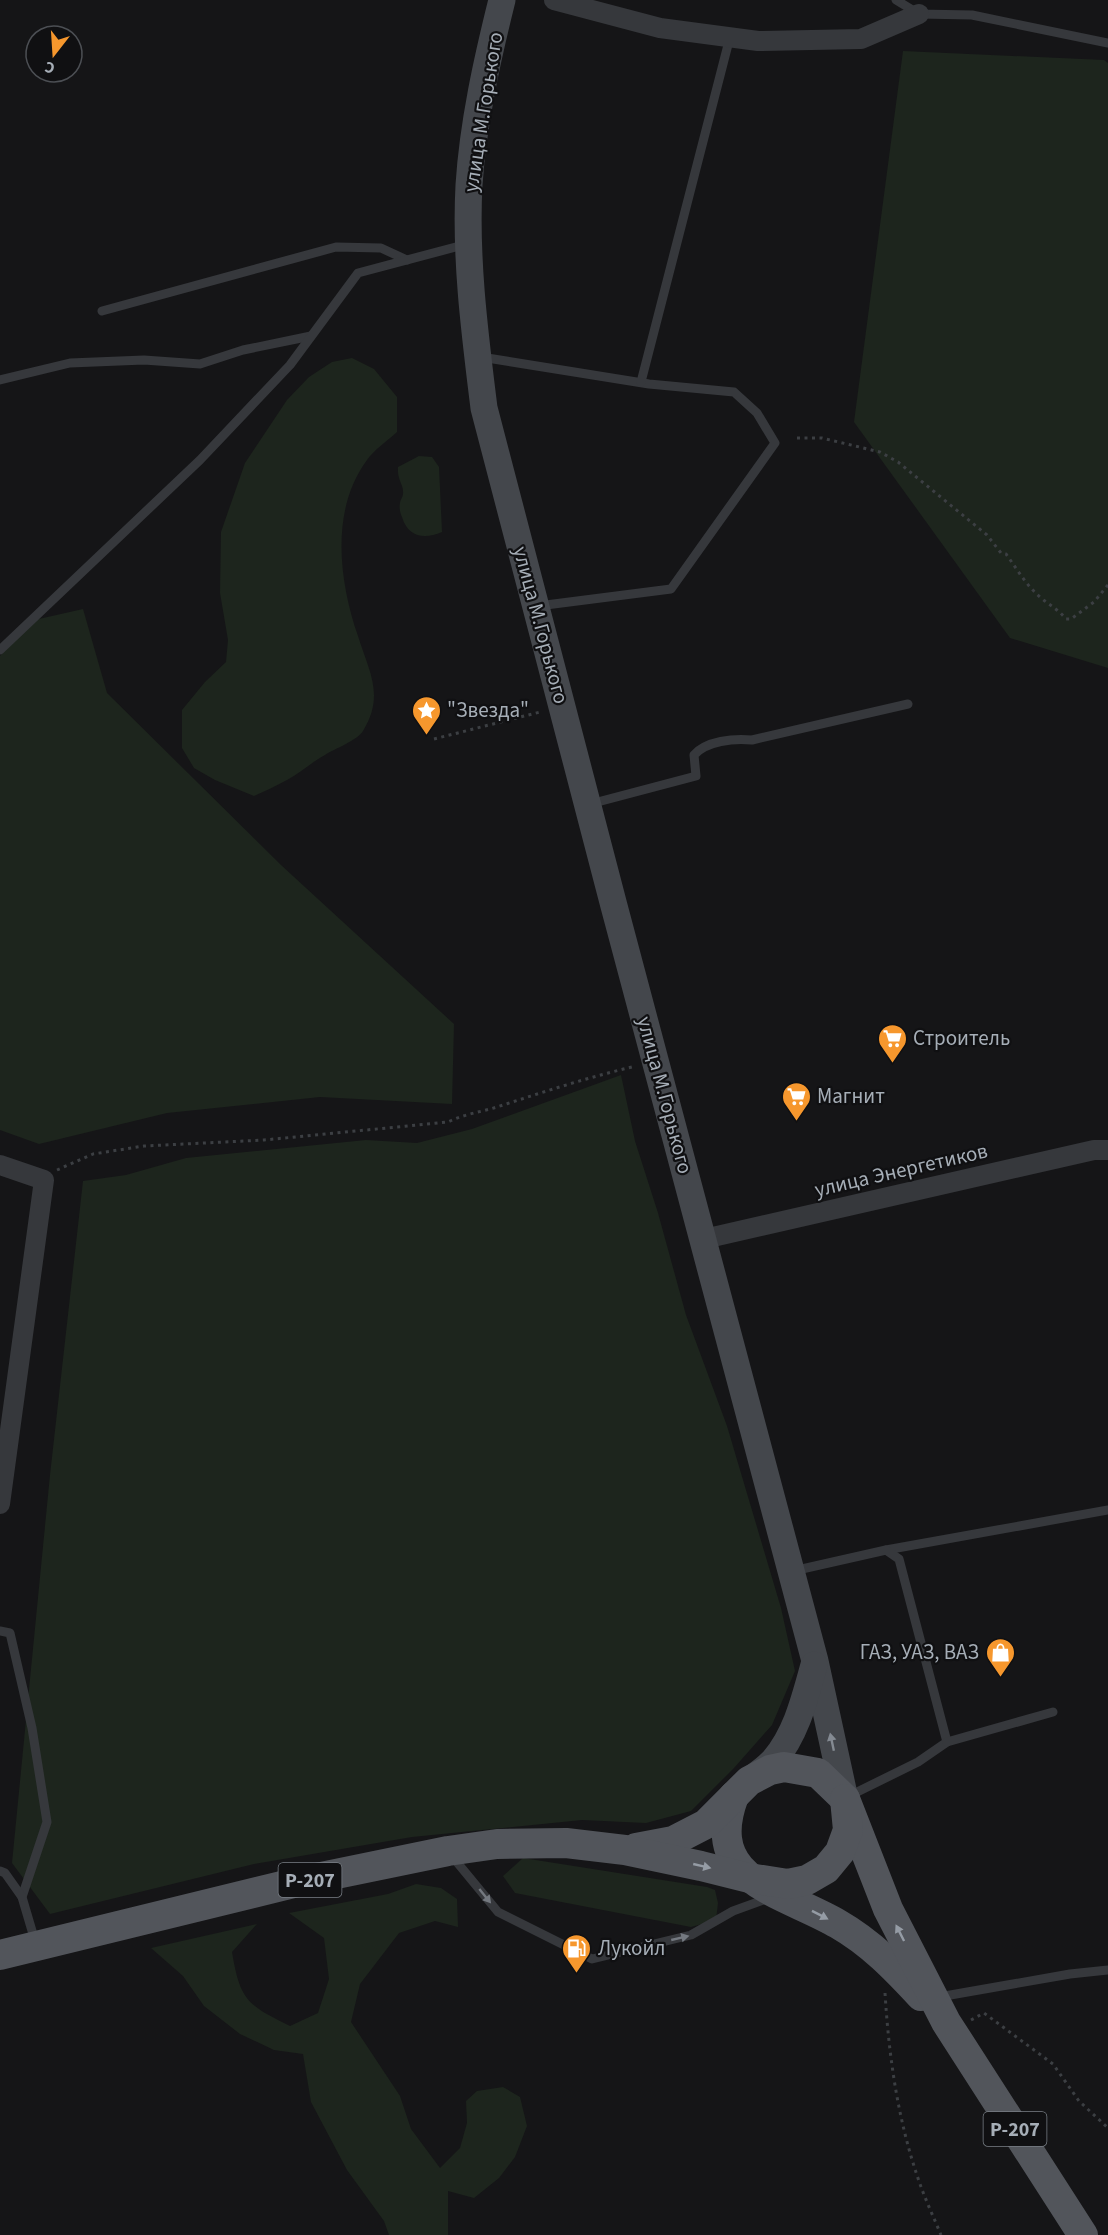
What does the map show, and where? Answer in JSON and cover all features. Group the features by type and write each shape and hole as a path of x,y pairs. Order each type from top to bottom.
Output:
{"main road":[{"name":"улица М.Горького","path":"502,0 479,108 469,184 469,243 484,408 815,1661 845,1799"},
{"path":"749,1878 734,1861 727,1846 727,1815 742,1789 774,1760 787,1739 799,1716 815,1661"},
{"name":"Р-207","path":"625,1850 673,1841 706,1824 742,1789 770,1770 784,1767 818,1773 845,1799 888,1909 944,2017 1083,2235"},
{"name":"Р-207","path":"0,1955 302,1881 448,1851 497,1844 566,1843 625,1850 749,1878 788,1884 807,1880 826,1869 840,1852 848,1830 845,1799"},
{"name":"Р-207","path":"749,1878 838,1924 882,1955 944,2017"}],"street":[{"path":"554,0 660,28 758,41 861,39 919,14"},
{"name":"улица Энергетиков","path":"704,1239 1094,1150 1108,1150"},
{"path":"0,1165 44,1180 0,1504"}],"lane":[{"path":"896,0 919,14 972,15 1108,43"},
{"path":"641,382 730,38"},
{"path":"0,650 200,460 290,365 358,273 469,243"},
{"path":"102,310 336,248 381,248 407,260"},
{"path":"0,380 70,363 144,360 200,364 243,350 311,336"},
{"path":"478,356 641,382 734,392 757,413 775,443 671,589 536,606"},
{"path":"588,805 696,776 694,755 700,748 738,739 752,740 908,704"},
{"path":"791,1571 886,1550 1108,1510"},
{"path":"886,1550 899,1559 947,1742"},
{"path":"0,1631 10,1633 32,1728 47,1822 22,1897"},
{"path":"845,1799 918,1762 947,1742 1053,1712"},
{"path":"448,1851 498,1912 592,1959 691,1935 733,1911 758,1901 783,1896"},
{"path":"0,1871 5,1873 22,1897 36,1945"},
{"path":"944,2017 1070,1974 1108,1970"}],"path":[{"path":"797,438 822,438 880,452 898,462 987,536 1001,553 1006,554 1041,598 1058,608 1066,619 1071,620 1094,602 1108,585"},
{"path":"434,739 562,707"},
{"path":"44,1180 57,1170 83,1157 144,1146 264,1140 448,1122 573,1082 638,1066"},
{"path":"882,1955 889,2051 901,2117 920,2183 941,2235"},
{"path":"944,2017 984,2013 1053,2064 1079,2102 1108,2128"}],"shaded area":[{"path":"903,51 1104,60 1108,63 1108,668 1010,638 854,422"},
{"path":"352,358 374,369 397,397 397,432 370,456 355,480 347,501 343,523 343,569 346,592 373,684 373,706 370,718 356,738 287,780 254,796 215,780 194,768 182,748 182,710 205,682 226,662 228,640 220,593 221,532 245,463 287,400 309,377 332,362"},
{"path":"419,456 432,457 439,467 442,532 429,536 418,535 408,529 400,510 403,491 398,476 398,467"},
{"path":"83,609 107,693 281,865 454,1024 452,1104 320,1097 167,1113 39,1144 0,1130 0,656 30,621"},
{"path":"621,1075 635,1141 658,1213 686,1315 727,1426 781,1608 795,1671 772,1725 734,1768 691,1811 646,1823 582,1820 412,1837 254,1864 50,1914 12,1863 50,1475 83,1181 126,1175 186,1158 366,1140 417,1143 472,1129"},
{"path":"523,1858 707,1887 715,1890 718,1903 716,1920 691,1927 515,1893 503,1876"},
{"path":"416,1884 441,1888 457,1899 458,1927 435,1921 399,1933 360,1984 351,2022 400,2096 411,2129 440,2168 460,2148 467,2123 466,2101 477,2091 503,2087 520,2097 527,2126 515,2157 499,2178 474,2198 448,2191 448,2235 389,2235 384,2221 347,2170 311,2102 303,2054 274,2050 240,2034 204,2006 183,1976 151,1948 257,1924 232,1952 238,1981 248,1999 255,2006 290,2026 318,2013 329,1979 324,1938 289,1913 388,1894"}],"place":[{"name":"\"Звезда\"","path":"426,736"},
{"name":"Строитель","path":"892,1064"},
{"name":"Магнит","path":"796,1122"},
{"name":"ГАЗ, УАЗ, ВАЗ","path":"1000,1678"},
{"name":"Лукойл","path":"577,1974"}]}
